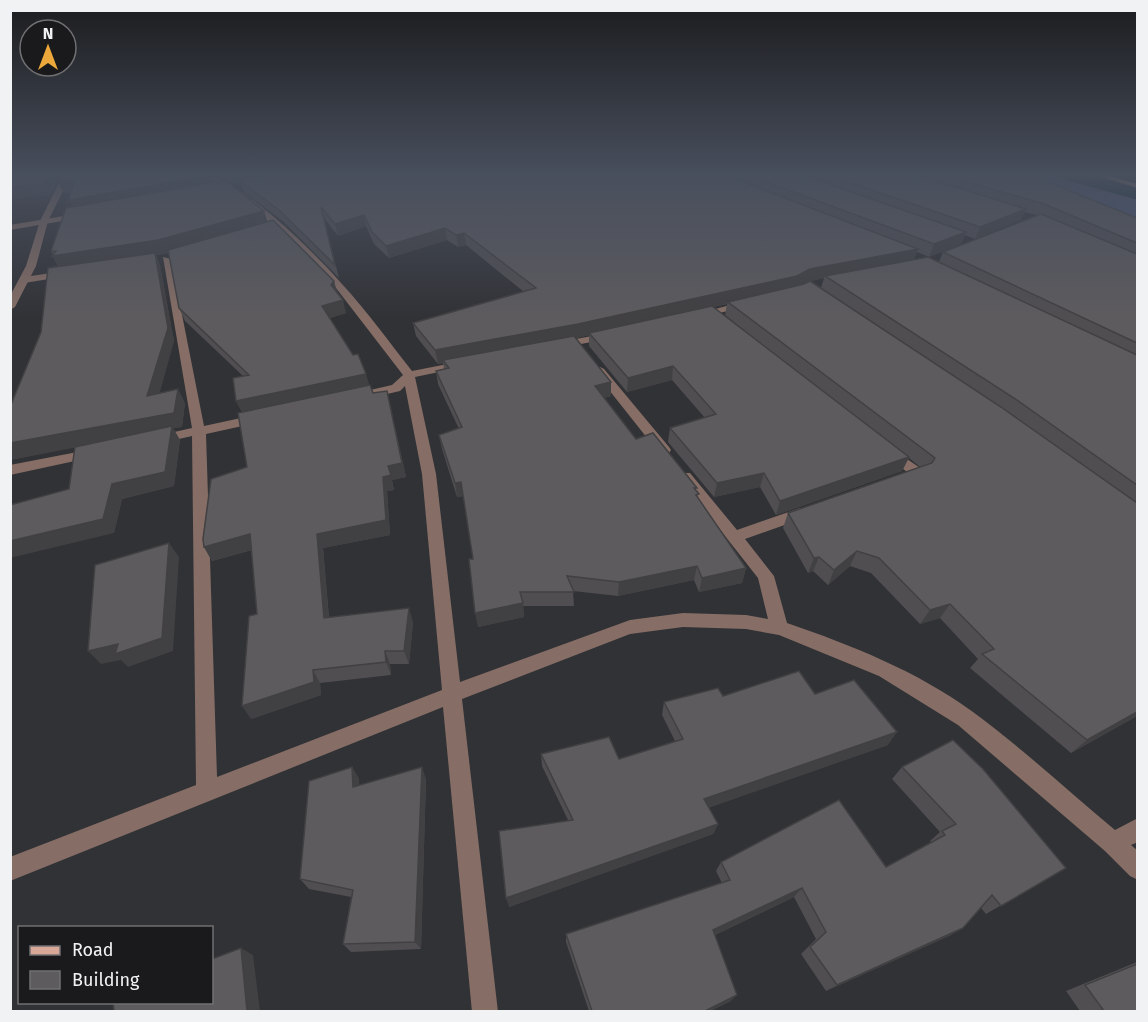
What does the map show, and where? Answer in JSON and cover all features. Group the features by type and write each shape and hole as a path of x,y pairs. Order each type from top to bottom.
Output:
{"street":[{"path":"10,228 36,223"},
{"path":"10,307 31,266 44,223"},
{"path":"275,223 339,286 409,375 429,474 485,1011"},
{"path":"267,229 279,226"},
{"path":"166,258 199,432 207,792"},
{"path":"24,280 71,273"},
{"path":"689,317 716,316 753,303"},
{"path":"543,348 585,352 622,333"},
{"path":"585,352 766,576 779,628"},
{"path":"338,401 396,388 409,375 476,362"},
{"path":"144,443 268,416"},
{"path":"880,444 918,473 896,481"},
{"path":"10,470 110,450"},
{"path":"734,537 821,507"},
{"path":"10,869 557,653 630,627 683,620 746,622 779,628 825,644 886,670 964,718 1113,843 1137,868"},
{"path":"1113,843 1137,829"}],"shaded area":[{"path":"1119,223 1137,223 1137,229"}],"building":[{"path":"61,223 221,223 158,240 52,256 56,251 51,251"},
{"path":"264,223 276,223 334,281 331,285 343,300 322,306 353,355 358,354 366,374 236,401 233,378 249,375 179,308 168,250"},
{"path":"292,223 325,223 335,265"},
{"path":"368,223 849,223 918,249 810,269 797,276 578,324 435,350 413,323 536,288 464,233 456,235 445,228 386,246 372,232"},
{"path":"877,223 939,223 966,232 934,244"},
{"path":"967,223 991,223 980,227"},
{"path":"1019,223 1062,223 1137,254 1137,343 943,252"},
{"path":"1089,223 1137,223 1137,243"},
{"path":"155,253 168,328 147,396 178,389 174,413 10,443 10,407 41,332 48,268"},
{"path":"928,257 1137,355 1137,485 1014,398 825,276"},
{"path":"810,281 1001,407 1137,503 1137,712 1087,740 982,654 994,649 950,604 930,610 879,558 857,551 834,570 819,557 814,558 788,513 932,463 935,458 728,302"},
{"path":"712,306 909,457 780,501 764,473 717,483 670,428 716,414 673,366 628,378 589,333"},
{"path":"574,336 611,382 595,386 636,439 653,433 697,488 694,488 699,494 696,495 746,568 702,578 697,566 619,582 567,576 574,592 520,592 523,603 475,613 469,559 473,559 461,482 455,483 439,435 462,427 436,371 449,368 443,360"},
{"path":"370,385 373,393 387,391 402,463 388,466 391,475 383,477 386,520 317,534 324,618 409,608 404,651 385,651 386,662 313,670 314,682 242,706 249,616 257,614 250,534 204,547 203,539 211,479 247,467 238,413"},
{"path":"172,426 165,472 112,484 103,519 10,541 10,505 69,489 75,447"},
{"path":"169,543 162,638 115,654 118,644 88,651 95,565"},
{"path":"799,671 815,694 854,680 897,732 704,799 718,824 506,898 499,831 573,820 541,754 609,737 619,759 683,739 664,702 718,688 723,696"},
{"path":"953,740 983,769 1066,868 1001,906 992,895 963,928 837,985 810,947 826,932 802,888 713,930 737,995 705,1011 592,1011 566,934 730,880 721,862 839,800 886,867 945,835 942,831 956,824 902,767"},
{"path":"352,767 353,787 422,767 415,942 343,944 353,890 300,879 309,781"},
{"path":"241,948 247,1011 114,1011 113,1004 213,1004 213,959"},
{"path":"1137,964 1137,1011 1104,1011 1085,985"}]}
